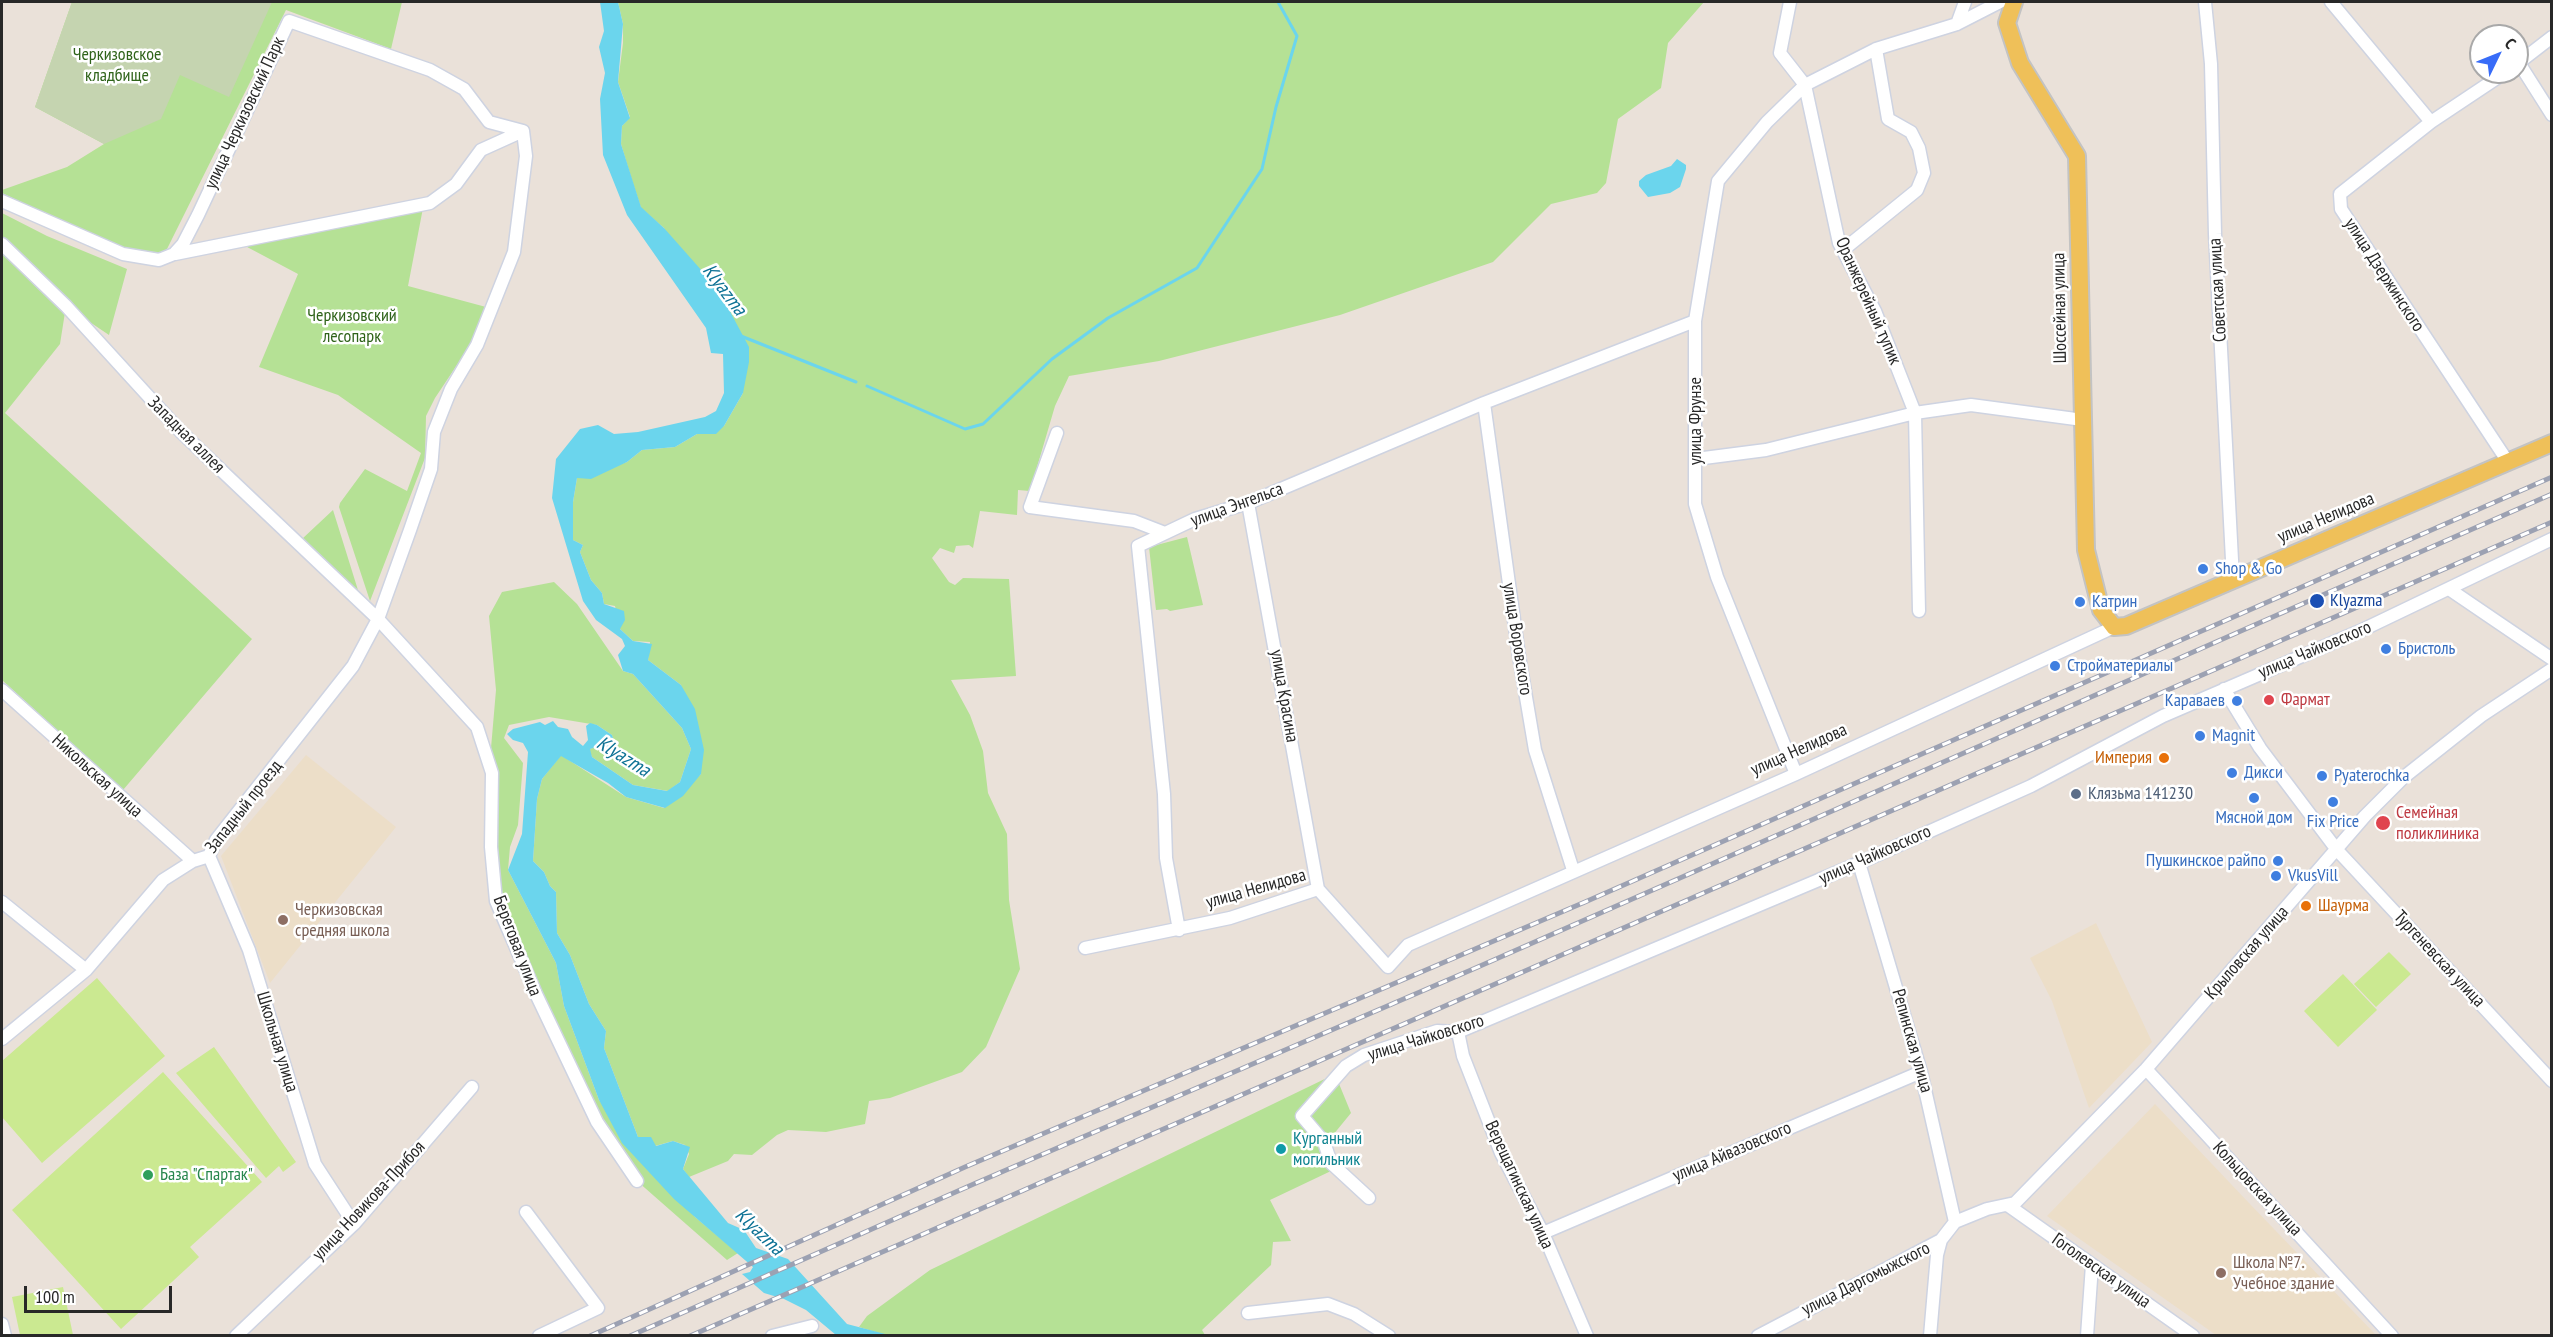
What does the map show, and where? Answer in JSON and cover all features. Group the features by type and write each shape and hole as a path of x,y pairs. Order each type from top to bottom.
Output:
{"main road":[{"name":"Шоссейная улица","path":"2014,2 2007,23 2020,63 2078,156 2086,550 2101,610 2114,627"},
{"name":"улица Нелидова","path":"2114,627 2126,626 2552,443"}],"street":[{"name":"Оранжерейный тупик","path":"1790,2 1780,53 1805,86 1843,250 1875,311 1915,413 1919,611"},
{"path":"1957,24 1965,2"},
{"name":"улица Фрунзе","path":"1796,774 1717,577 1695,504 1695,321 1718,181 1767,122 1805,86 1876,49 1957,24 2000,2"},
{"name":"Советская улица","path":"2205,2 2211,64 2215,234 2232,579"},
{"path":"2331,2 2431,122 2488,84"},
{"name":"улица Черкизовский Парк","path":"174,254 183,244 198,215 289,21 430,70 464,89 489,122 523,131"},
{"path":"2529,55 2552,37"},
{"path":"1843,250 1917,190 1924,173 1919,147 1911,132 1888,119 1876,49"},
{"path":"2529,80 2552,114"},
{"name":"улица Дзержинского","path":"2431,122 2340,194 2340,209 2508,462"},
{"path":"2,201 123,254 159,260 174,254 430,203 456,184 481,150 523,131 526,156 514,252 477,345 451,389 434,432 431,469 378,619"},
{"name":"Западная аллея","path":"2,244 73,313 181,432 378,619"},
{"name":"улица Энгельса","path":"1179,930 1166,858 1164,794 1138,546 1195,519 1248,503 1484,403 1695,321"},
{"name":"улица Воровского","path":"1484,403 1519,656 1535,750 1573,870"},
{"path":"1696,459 1766,450 1915,413 1971,405 2083,420"},
{"path":"1056,433 1030,507 1134,521 1165,533"},
{"name":"улица Красина","path":"1248,503 1318,889"},
{"name":"улица Чайковского","path":"1370,1198 1331,1163 1324,1142 1302,1116 1346,1066 1364,1055 1437,1031 1458,1032 1859,863 2031,786 2163,716 2360,631 2552,539"},
{"path":"2449,589 2552,659"},
{"name":"Западный проезд","path":"2,1040 87,970 164,880 193,861 209,856 216,840 353,666 378,619"},
{"name":"Береговая улица","path":"378,619 477,727 492,773 491,847 496,901 536,994 597,1122 637,1181"},
{"name":"улица Нелидова","path":"1085,948 1230,918 1318,889 1388,967 1408,945 1573,870 1796,774 2114,627"},
{"name":"Крыловская улица","path":"2009,1206 2146,1069 2403,777 2481,716 2552,669"},
{"name":"Тургеневская улица","path":"2224,689 2260,747 2337,850 2552,1082"},
{"name":"Никольская улица","path":"2,690 193,861"},
{"name":"Школьная улица","path":"209,856 249,950 315,1164 354,1224"},
{"name":"Репинская улица","path":"1859,863 1921,1072 1956,1222"},
{"path":"2,902 87,970"},
{"name":"Верещагинская улица","path":"1458,1032 1463,1056 1501,1153 1543,1233 1587,1335"},
{"name":"Кольцовская улица","path":"2146,1069 2392,1335"},
{"name":"улица Айвазовского","path":"1543,1233 1921,1072"},
{"name":"улица Новикова-Прибоя","path":"236,1335 354,1224 472,1087"},
{"path":"1929,1335 1937,1255 1941,1240 1956,1222 1987,1209 2009,1206"},
{"name":"Гоголевская улица","path":"2009,1206 2193,1335"},
{"path":"526,1212 598,1308 539,1335"},
{"name":"улица Даргомыжского","path":"1758,1335 1779,1329 1941,1240"},
{"path":"2086,1335 2092,1264"},
{"path":"1248,1313 1328,1304 1354,1314 1389,1335"},
{"path":"2,1324 5,1335"},
{"path":"772,1335 812,1326"}],"shaded area":[{"name":"Черкизовская средняя школа","path":"306,755 396,827 270,983 221,856"},
{"path":"2096,923 2152,1042 2089,1108 2052,1001 2030,958"},
{"name":"Школа №7. Учебное здание","path":"2155,1104 2376,1335 2216,1335 2047,1216"}],"green space":[{"path":"72,2 402,2 391,49 286,10 164,255 125,248 79,230 2,193 2,190 67,167 104,144 35,107"},
{"name":"Черкизовское кладбище","path":"72,2 272,2 229,97 180,75 161,119 104,144 35,107"},
{"path":"618,2 1704,2 1668,43 1661,88 1618,119 1606,183 1597,193 1551,204 1493,262 1340,315 1159,361 1069,376 1055,406 1030,491 1018,490 1017,515 980,511 973,548 969,545 956,546 954,553 940,548 932,558 949,582 955,585 963,578 1009,579 1016,676 951,680 970,715 983,751 988,793 1007,834 1009,900 1020,969 986,1047 962,1072 890,1098 869,1101 865,1124 826,1132 788,1130 777,1135 752,1155 734,1154 728,1161 689,1177 683,1169 689,1154 685,1145 673,1141 655,1146 638,1137 604,1048 606,1031 589,1004 570,955 557,933 556,892 550,886 544,872 533,861 537,799 542,779 561,755 626,797 664,808 701,774 681,685 648,660 650,642 633,641 620,629 615,606 604,604 602,593 591,580 580,552 583,545 573,540 573,502 577,478 627,462 642,450 675,447 697,434 724,426 743,393 664,228 641,208 631,177 621,144 622,126 630,117 618,82 623,24"},
{"name":"Черкизовский лесопарк","path":"423,208 408,286 486,307 471,344 435,398 426,416 425,458 370,601 339,507 340,503 365,469 407,491 421,453 338,395 259,367 298,274 232,239"},
{"path":"2,213 47,236 127,269 109,335 66,306 60,344 5,413 252,639 123,790 2,680"},
{"path":"333,510 362,603 302,539"},
{"path":"1187,537 1203,605 1170,611 1156,610 1149,547"},
{"path":"554,582 577,604 623,671 633,674 682,728 691,749 680,782 668,791 633,785 592,757 589,749 596,747 616,751 612,735 597,725 549,717 509,725 504,738 523,763 518,825 510,847 508,870 556,963 564,1006 599,1100 695,1217 738,1253 727,1260 637,1181 597,1122 496,901 488,783 496,690 489,616 502,592"},
{"path":"2389,952 2411,974 2376,1007 2354,984"},
{"path":"2343,974 2377,1010 2338,1047 2304,1011"},
{"path":"97,978 165,1056 42,1163 2,1117 2,1061"},
{"path":"214,1047 296,1162 283,1172 279,1166 266,1178 176,1073"},
{"path":"163,1072 262,1182 190,1247 199,1257 121,1329 12,1210"},
{"path":"1335,1074 1351,1113 1324,1146 1331,1171 1270,1200 1291,1241 1273,1242 1271,1265 1202,1330 1205,1335 889,1336 859,1327 867,1316 930,1270"},
{"path":"63,1287 73,1335 20,1335 12,1297"}],"water":[{"path":"600,2 618,2 623,24 618,82 630,118 622,126 621,144 641,207 664,228 718,289 749,347 749,362 743,393 724,426 716,434 697,434 675,447 642,450 627,462 591,479 577,478 573,502 573,540 583,545 580,552 591,580 602,593 604,604 624,611 625,620 620,629 633,641 652,644 648,660 681,685 695,709 704,750 701,774 683,796 665,808 626,797 608,783 561,756 542,779 537,799 533,861 544,872 550,886 556,892 557,933 570,955 589,1004 606,1031 604,1048 638,1137 651,1137 656,1146 673,1141 690,1147 683,1169 728,1223 744,1230 756,1248 788,1259 847,1324 889,1335 836,1335 806,1310 784,1299 764,1293 742,1274 750,1272 753,1267 674,1199 622,1143 599,1100 564,1006 556,963 508,870 522,834 528,752 523,743 513,740 507,734 513,729 540,722 545,725 553,721 558,727 568,729 572,737 583,746 588,740 586,726 590,723 597,725 612,735 617,751 612,754 596,747 590,749 592,757 633,785 667,791 680,782 691,749 682,728 633,674 623,671 618,655 625,646 622,639 596,620 583,601 552,498 556,459 580,429 598,425 614,434 638,432 705,417 716,411 724,393 723,354 711,353 706,328 627,215 603,155 600,99 605,73 599,47 604,31"},
{"path":"1677,159 1686,165 1680,187 1670,193 1648,197 1639,186 1639,181 1646,175 1671,166"}],"waterway":[{"path":"867,386 965,429 983,424 1052,359 1108,318 1197,268 1262,169 1276,107 1297,36 1278,2"},
{"path":"741,336 856,382"}],"railway":[{"path":"590,1336 965,1167 1585,902 2552,477"},
{"path":"630,1336 976,1183 1471,970 2552,494"},
{"path":"690,1336 2552,522"}],"place":[{"name":"Shop & Go","path":"2203,569"},
{"name":"Klyazma","path":"2317,601"},
{"name":"Катрин","path":"2080,602"},
{"name":"Бристоль","path":"2386,649"},
{"name":"Стройматериалы","path":"2055,666"},
{"name":"Фармат","path":"2269,700"},
{"name":"Караваев","path":"2237,701"},
{"name":"Magnit","path":"2200,736"},
{"name":"Империя","path":"2164,758"},
{"name":"Дикси","path":"2232,773"},
{"name":"Pyaterochka","path":"2322,776"},
{"name":"Клязьма 141230","path":"2076,794"},
{"name":"Мясной дом","path":"2254,798"},
{"name":"Fix Price","path":"2333,802"},
{"name":"Семейная поликлиника","path":"2383,823"},
{"name":"Пушкинское райпо","path":"2278,861"},
{"name":"VkusVill","path":"2276,876"},
{"name":"Шаурма","path":"2306,906"},
{"name":"Черкизовская средняя школа","path":"283,920"},
{"name":"Курганный могильник","path":"1281,1149"},
{"name":"База \"Спартак\"","path":"148,1175"},
{"name":"Школа №7. Учебное здание","path":"2221,1273"}]}
